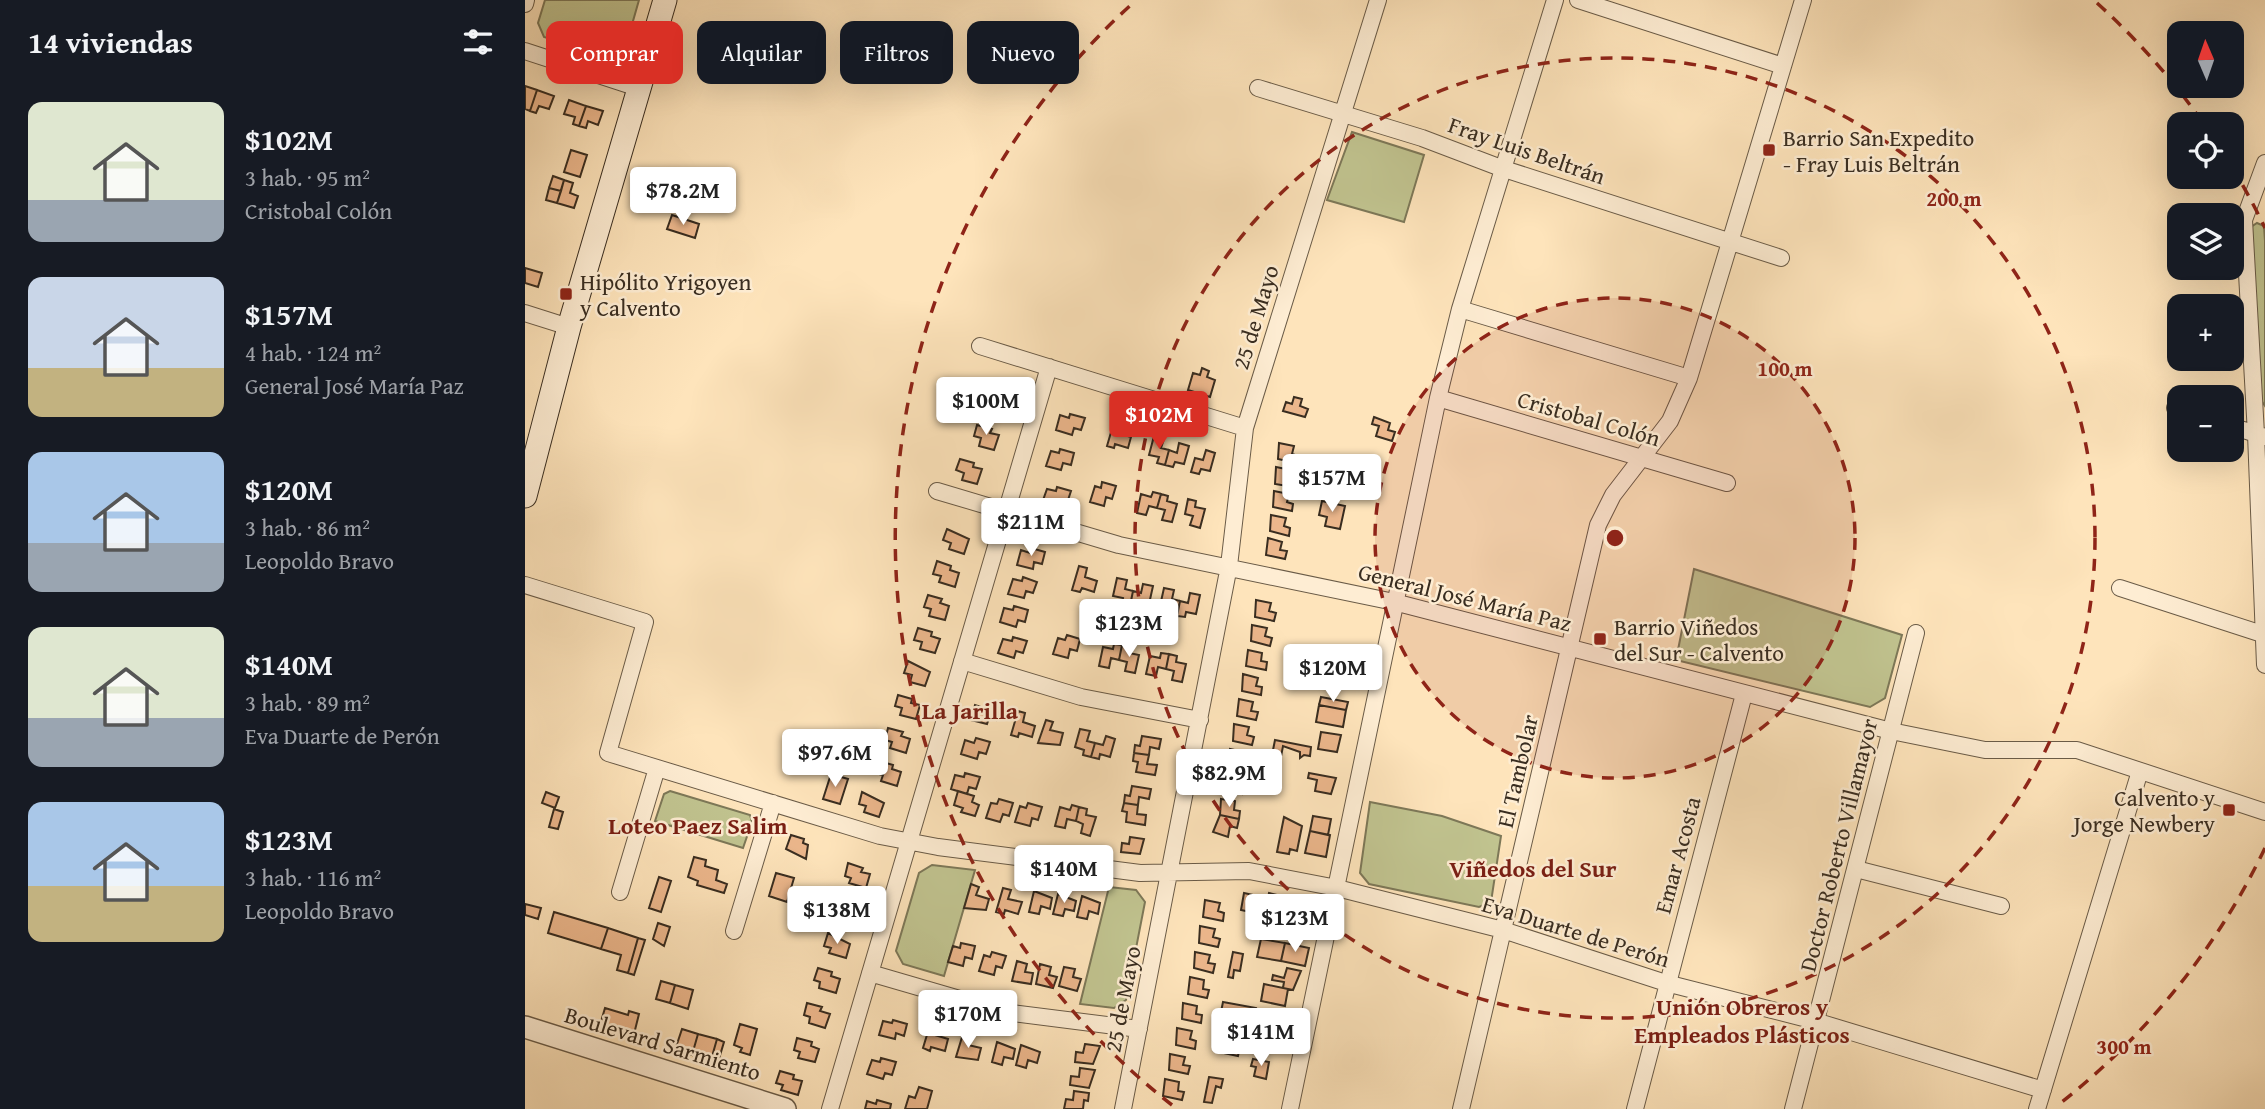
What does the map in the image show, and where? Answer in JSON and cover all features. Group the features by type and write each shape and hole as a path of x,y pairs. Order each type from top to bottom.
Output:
{"main road":[{"path":"525,496 569,327 664,0"}],"street":[{"name":"25 de Mayo","path":"1123,1109 1229,566 1245,428 1378,0"},
{"path":"1290,1109 1420,474 1438,398 1460,309 1501,168 1555,0"},
{"path":"1578,0 1783,66"},
{"name":"El Tambolar","path":"1461,1109 1598,525 1613,495 1670,421 1689,378 1803,0"},
{"path":"525,51 638,88"},
{"name":"Fray Luis Beltrán","path":"1258,89 1422,138 1501,168 1781,258"},
{"path":"2265,163 2259,202 2243,219 2261,435 2265,665"},
{"path":"1460,309 1689,378"},
{"path":"525,313 569,327"},
{"path":"980,346 1245,428"},
{"path":"830,1109 1049,367"},
{"name":"Cristobal Colón","path":"1438,398 1642,456 1727,484"},
{"path":"2244,430 2261,435"},
{"name":"General José María Paz","path":"937,491 1119,545 1394,602 1570,645 1744,694 1891,731 1985,750 2077,750 2265,811"},
{"name":"Eva Duarte de Perón","path":"525,585 645,622 608,753 880,836 1140,873 1249,871 1337,888 1503,930 1666,983 1815,1021 2043,1090"},
{"path":"2120,588 2264,635"},
{"name":"Doctor Roberto Villamayor","path":"1793,1109 1916,633"},
{"path":"962,661 1083,697 1200,720"},
{"name":"Emar Acosta","path":"1635,1109 1744,694"},
{"path":"620,892 657,768"},
{"path":"2037,1109 2140,771"},
{"path":"734,931 773,803"},
{"path":"1856,869 2001,906"},
{"path":"870,972 1004,1012 1139,1029"},
{"name":"Boulevard Sarmiento","path":"525,1027 785,1109"}],"green space":[{"path":"545,0 639,0 633,21 546,21 546,38 538,23"},
{"path":"1352,132 1424,155 1404,222 1327,200"},
{"path":"2257,223 2264,226 2265,241 2265,406 2261,400 2251,227"},
{"path":"1694,569 1902,635 1885,698 1870,707 1676,660"},
{"path":"670,791 750,815 752,822 743,848 655,821 664,794"},
{"path":"1370,802 1442,816 1501,836 1491,902 1479,907 1369,884 1360,873"},
{"path":"932,865 975,870 944,976 903,964 896,951 919,873"},
{"path":"1109,887 1136,890 1145,902 1126,1000 1114,1008 1080,1004"}],"building":[{"path":"525,86 537,90 530,111 525,109"},
{"path":"537,90 554,96 549,109 539,106 536,113 530,111"},
{"path":"569,100 586,106 579,126 573,124 575,117 564,114"},
{"path":"586,106 603,111 598,125 588,121 586,128 579,126"},
{"path":"571,150 587,155 580,177 564,172"},
{"path":"553,176 564,180 561,191 549,188"},
{"path":"564,180 573,183 570,193 578,196 574,208 557,203"},
{"path":"549,188 561,191 557,203 546,200"},
{"path":"672,215 699,224 695,238 667,229"},
{"path":"525,268 542,273 538,287 525,283"},
{"path":"1202,368 1209,371 1207,377 1215,380 1210,397 1188,390 1193,373 1200,375"},
{"path":"988,389 1002,393 1001,397 1009,399 1005,415 990,410 992,403 985,401"},
{"path":"1294,397 1302,399 1300,406 1308,409 1305,417 1283,411 1286,402 1292,404"},
{"path":"1070,414 1085,418 1081,430 1074,428 1072,435 1056,430 1060,415 1069,418"},
{"path":"1374,417 1390,423 1388,430 1395,432 1392,441 1376,436 1379,426 1372,424"},
{"path":"1114,422 1121,424 1118,433 1131,437 1128,448 1115,444 1114,448 1107,446"},
{"path":"977,425 992,429 990,433 999,435 994,450 979,446 981,438 974,436"},
{"path":"1154,436 1164,439 1161,448 1169,450 1165,465 1157,463 1159,457 1149,455"},
{"path":"1179,443 1189,446 1184,464 1175,462 1173,467 1165,465 1169,450 1177,453"},
{"path":"1279,443 1294,446 1292,454 1298,456 1296,463 1278,459"},
{"path":"1060,449 1074,453 1071,465 1063,463 1061,470 1046,466 1051,451 1059,453"},
{"path":"1206,450 1215,453 1210,471 1201,469 1199,474 1191,472 1195,458 1203,460"},
{"path":"960,459 974,463 973,467 982,469 977,484 962,480 964,473 956,470"},
{"path":"1276,467 1291,470 1289,478 1296,480 1294,487 1275,484"},
{"path":"1102,482 1116,486 1112,499 1106,497 1104,506 1090,502 1095,486 1101,488"},
{"path":"1057,487 1071,491 1067,503 1060,501 1058,508 1042,503 1047,489 1056,491"},
{"path":"1274,491 1289,494 1287,502 1293,504 1292,511 1273,507"},
{"path":"1153,492 1161,494 1157,508 1149,506 1146,515 1137,513 1141,494 1151,497"},
{"path":"1161,494 1168,496 1167,501 1177,504 1172,522 1162,520 1165,510 1157,508"},
{"path":"1188,499 1196,501 1195,507 1205,509 1200,528 1190,525 1193,516 1185,514"},
{"path":"1322,501 1345,506 1340,529 1325,526 1327,517 1319,515"},
{"path":"1271,515 1286,518 1284,526 1290,528 1289,536 1270,531"},
{"path":"947,529 969,539 964,554 949,549 951,543 943,540"},
{"path":"1268,538 1282,542 1280,550 1287,551 1285,559 1266,555"},
{"path":"1031,548 1045,552 1042,564 1034,562 1033,569 1017,565 1021,550 1030,553"},
{"path":"937,561 951,566 950,570 959,573 955,587 939,582 941,576 933,574"},
{"path":"1079,566 1087,568 1085,577 1097,581 1094,592 1082,588 1080,592 1072,590"},
{"path":"1023,577 1037,582 1033,593 1026,591 1024,598 1008,594 1013,579 1022,581"},
{"path":"1117,578 1127,580 1125,589 1133,591 1130,606 1122,604 1123,598 1113,596"},
{"path":"1143,584 1153,586 1149,604 1139,602 1138,607 1130,606 1133,591 1141,593"},
{"path":"1164,588 1174,590 1172,599 1180,601 1177,616 1168,614 1170,608 1160,606"},
{"path":"1190,593 1200,595 1196,614 1186,612 1185,617 1177,616 1180,601 1188,603"},
{"path":"928,595 942,599 940,603 949,606 945,620 929,616 931,609 924,607"},
{"path":"1256,600 1271,603 1269,611 1276,613 1274,621 1255,617"},
{"path":"1014,606 1028,610 1025,622 1018,620 1016,627 1000,622 1004,608 1013,610"},
{"path":"1252,625 1267,628 1265,636 1272,638 1270,646 1251,641"},
{"path":"918,628 932,632 931,636 940,639 935,653 920,649 922,642 914,640"},
{"path":"1067,635 1080,639 1077,651 1070,649 1068,658 1053,654 1058,638 1065,640"},
{"path":"1013,637 1027,641 1023,653 1016,651 1014,658 998,653 1003,639 1012,641"},
{"path":"1114,644 1122,645 1119,660 1111,658 1109,668 1099,666 1103,647 1113,649"},
{"path":"1122,645 1130,647 1129,653 1139,655 1135,673 1125,671 1127,662 1119,660"},
{"path":"1248,650 1262,653 1261,661 1267,662 1266,670 1246,666"},
{"path":"1161,653 1169,654 1166,669 1158,667 1156,676 1146,674 1150,656 1160,658"},
{"path":"1169,654 1177,656 1176,662 1186,664 1182,682 1172,680 1174,671 1166,669"},
{"path":"908,661 930,672 925,686 910,682 912,675 904,673"},
{"path":"1243,674 1258,678 1256,686 1262,687 1261,695 1242,691"},
{"path":"898,695 912,699 911,703 920,705 916,719 900,715 902,708 895,706"},
{"path":"1321,697 1348,702 1346,710 1319,705"},
{"path":"1239,699 1253,702 1251,711 1258,712 1256,720 1237,716"},
{"path":"986,704 1000,708 996,720 989,718 987,724 971,720 975,705 984,708"},
{"path":"1319,705 1346,710 1343,727 1316,722"},
{"path":"1018,711 1025,713 1023,722 1035,726 1032,737 1019,733 1018,737 1011,735"},
{"path":"1046,720 1053,722 1050,730 1063,733 1060,745 1038,743"},
{"path":"1234,724 1249,727 1247,735 1254,737 1252,745 1233,741"},
{"path":"888,728 903,732 901,736 910,739 906,753 890,748 892,742 885,740"},
{"path":"1080,729 1090,731 1087,741 1095,743 1091,757 1083,755 1084,750 1075,747"},
{"path":"1321,732 1341,735 1337,752 1318,749"},
{"path":"1106,736 1115,739 1110,757 1100,754 1099,759 1091,757 1095,743 1103,745"},
{"path":"1142,736 1161,739 1159,749 1150,747 1149,755 1134,753 1135,745 1140,746"},
{"path":"976,738 990,742 986,754 979,752 977,759 961,754 965,740 974,743"},
{"path":"1275,740 1311,747 1310,756 1304,755 1300,758 1300,752 1283,746 1279,767 1270,765"},
{"path":"1230,749 1244,752 1242,760 1249,762 1247,770 1228,765"},
{"path":"1134,753 1149,755 1147,764 1157,765 1155,775 1136,772 1138,762 1133,761"},
{"path":"879,761 893,765 892,769 901,772 897,786 881,781 883,775 875,773"},
{"path":"965,773 980,777 976,789 969,787 967,794 951,789 955,775 964,777"},
{"path":"1224,773 1239,777 1237,785 1244,786 1242,794 1223,790"},
{"path":"1309,773 1336,778 1331,794 1315,791 1317,780 1308,778"},
{"path":"831,774 848,779 840,804 823,799"},
{"path":"1132,786 1151,789 1149,799 1139,797 1138,805 1124,803 1125,795 1130,796"},
{"path":"958,791 974,796 972,802 979,805 975,816 961,812 963,808 954,805"},
{"path":"546,792 559,797 555,808 542,803"},
{"path":"862,792 884,803 879,817 864,812 866,806 859,804"},
{"path":"999,799 1013,803 1009,816 1003,814 1000,822 986,818 991,803 997,804"},
{"path":"1221,799 1235,801 1234,810 1240,811 1239,819 1220,815"},
{"path":"1028,803 1042,807 1038,820 1032,818 1030,826 1015,822 1020,806 1026,808"},
{"path":"1124,803 1138,805 1137,814 1146,815 1145,825 1126,822 1127,812 1122,811"},
{"path":"1072,805 1079,807 1076,821 1067,819 1065,828 1055,826 1060,807 1070,810"},
{"path":"1079,807 1087,809 1086,815 1096,817 1090,836 1081,833 1083,824 1076,821"},
{"path":"554,809 563,812 558,829 549,827"},
{"path":"1220,815 1239,819 1237,828 1230,826 1228,837 1213,832"},
{"path":"1313,816 1331,819 1328,835 1310,831"},
{"path":"1284,817 1302,826 1297,851 1290,849 1289,854 1277,852"},
{"path":"1310,831 1330,835 1326,857 1305,853"},
{"path":"791,835 804,839 803,843 808,845 806,859 786,849"},
{"path":"1130,837 1144,839 1140,854 1121,852 1122,843 1129,844"},
{"path":"694,857 706,860 705,866 718,870 716,880 727,884 724,893 697,885 698,881 688,877"},
{"path":"848,863 863,868 861,872 870,874 866,888 849,883 851,878 845,876"},
{"path":"776,873 794,878 787,902 769,896"},
{"path":"659,877 671,881 661,912 649,908"},
{"path":"971,884 979,887 976,895 989,899 986,910 964,908"},
{"path":"1003,888 1011,890 1008,899 1022,902 1018,914 1005,910 1004,914 996,912"},
{"path":"1034,891 1052,898 1050,909 1041,906 1039,914 1029,912"},
{"path":"1244,893 1258,896 1255,913 1241,910"},
{"path":"1269,893 1277,895 1270,937 1261,936"},
{"path":"1058,894 1076,901 1074,911 1065,909 1063,916 1053,914"},
{"path":"1082,896 1100,903 1098,914 1089,911 1087,919 1077,917"},
{"path":"838,898 852,903 851,907 860,909 856,923 839,918 841,913 835,911"},
{"path":"1205,900 1220,903 1218,911 1224,913 1223,921 1203,917"},
{"path":"525,904 541,908 538,919 525,915"},
{"path":"554,912 608,928 601,949 548,933"},
{"path":"658,923 670,927 664,946 653,939"},
{"path":"1200,926 1215,929 1213,937 1220,939 1218,947 1199,943"},
{"path":"608,928 638,938 628,973 617,970 621,955 601,949"},
{"path":"828,933 850,944 846,958 829,953 831,948 824,946"},
{"path":"638,938 645,940 634,975 628,973"},
{"path":"1261,939 1285,943 1281,961 1257,957"},
{"path":"961,943 975,946 972,959 965,957 963,966 948,962 953,946 960,948"},
{"path":"1285,943 1309,948 1305,966 1281,961"},
{"path":"992,952 1006,956 1002,968 996,966 994,975 979,971 984,955 990,957"},
{"path":"1195,952 1210,955 1208,963 1215,964 1213,973 1194,968"},
{"path":"1233,952 1243,954 1240,971 1234,970 1233,978 1228,977"},
{"path":"1017,961 1027,964 1025,972 1033,973 1031,984 1012,981"},
{"path":"1040,964 1051,967 1049,975 1057,977 1053,988 1036,984"},
{"path":"1064,967 1075,969 1073,977 1081,979 1077,991 1059,986"},
{"path":"818,968 832,972 831,976 840,979 836,993 819,988 820,982 814,980"},
{"path":"1287,968 1301,971 1293,990 1283,988 1284,982 1272,980 1273,975 1284,978"},
{"path":"1190,977 1204,980 1203,989 1209,990 1207,998 1188,994"},
{"path":"661,981 675,985 670,1003 656,999"},
{"path":"1264,984 1288,989 1285,1006 1261,1001"},
{"path":"675,985 693,990 688,1009 670,1003"},
{"path":"1223,1002 1256,1008 1253,1024 1237,1021 1235,1030 1218,1027"},
{"path":"807,1003 822,1007 820,1011 830,1014 825,1028 809,1023 810,1017 804,1015"},
{"path":"1183,1003 1197,1006 1196,1014 1202,1015 1201,1023 1182,1019"},
{"path":"605,1008 628,1015 629,1011 639,1014 633,1038 620,1034 621,1030 600,1025"},
{"path":"893,1020 907,1024 904,1036 896,1033 895,1039 879,1035 883,1021 892,1023"},
{"path":"740,1024 757,1029 750,1055 740,1052 742,1048 734,1045"},
{"path":"930,1025 937,1027 935,1035 948,1039 945,1051 923,1048"},
{"path":"1218,1027 1243,1032 1238,1056 1214,1051"},
{"path":"1177,1028 1192,1031 1190,1039 1196,1041 1195,1049 1176,1045"},
{"path":"682,1029 698,1034 692,1055 675,1050"},
{"path":"698,1034 717,1039 711,1060 692,1055"},
{"path":"963,1034 970,1036 968,1045 981,1048 978,1060 956,1057"},
{"path":"797,1038 812,1042 811,1046 819,1049 815,1062 798,1058 800,1052 794,1050"},
{"path":"717,1039 724,1042 718,1062 711,1060"},
{"path":"997,1042 1015,1049 1013,1059 1004,1057 1002,1065 992,1062"},
{"path":"1085,1044 1100,1046 1093,1064 1075,1062 1076,1052 1083,1053"},
{"path":"1021,1045 1040,1052 1037,1063 1028,1060 1026,1068 1016,1065"},
{"path":"1170,1054 1185,1057 1183,1065 1190,1066 1188,1074 1169,1070"},
{"path":"881,1058 896,1062 892,1075 885,1073 883,1079 867,1074 872,1060 880,1062"},
{"path":"1253,1059 1269,1062 1266,1079 1254,1076 1256,1067 1251,1066"},
{"path":"1080,1068 1095,1070 1089,1088 1070,1085 1071,1076 1079,1077"},
{"path":"780,1071 794,1075 793,1079 802,1081 798,1095 781,1090 783,1085 776,1083"},
{"path":"1209,1077 1223,1079 1221,1088 1216,1086 1212,1103 1204,1102"},
{"path":"1165,1079 1179,1082 1178,1091 1184,1092 1182,1100 1163,1096"},
{"path":"919,1087 932,1091 927,1109 905,1109 909,1096 915,1098"},
{"path":"1074,1091 1089,1093 1088,1101 1084,1100 1083,1109 1064,1109 1066,1099 1073,1100"},
{"path":"877,1100 891,1104 890,1109 865,1109 867,1101 876,1104"}],"place":[{"name":"Barrio San Expedito - Fray Luis Beltrán","path":"1769,150"},
{"name":"Hipólito Yrigoyen y Calvento","path":"566,294"},
{"name":"Barrio Viñedos del Sur - Calvento","path":"1600,639"},
{"name":"Calvento y Jorge Newbery","path":"2229,810"}],"district":[{"name":"La Jarilla","path":"970,710"},
{"name":"Loteo Paez Salim","path":"698,825"},
{"name":"Viñedos del Sur","path":"1533,868"},
{"name":"Unión Obreros y Empleados Plásticos","path":"1742,1020"}]}
